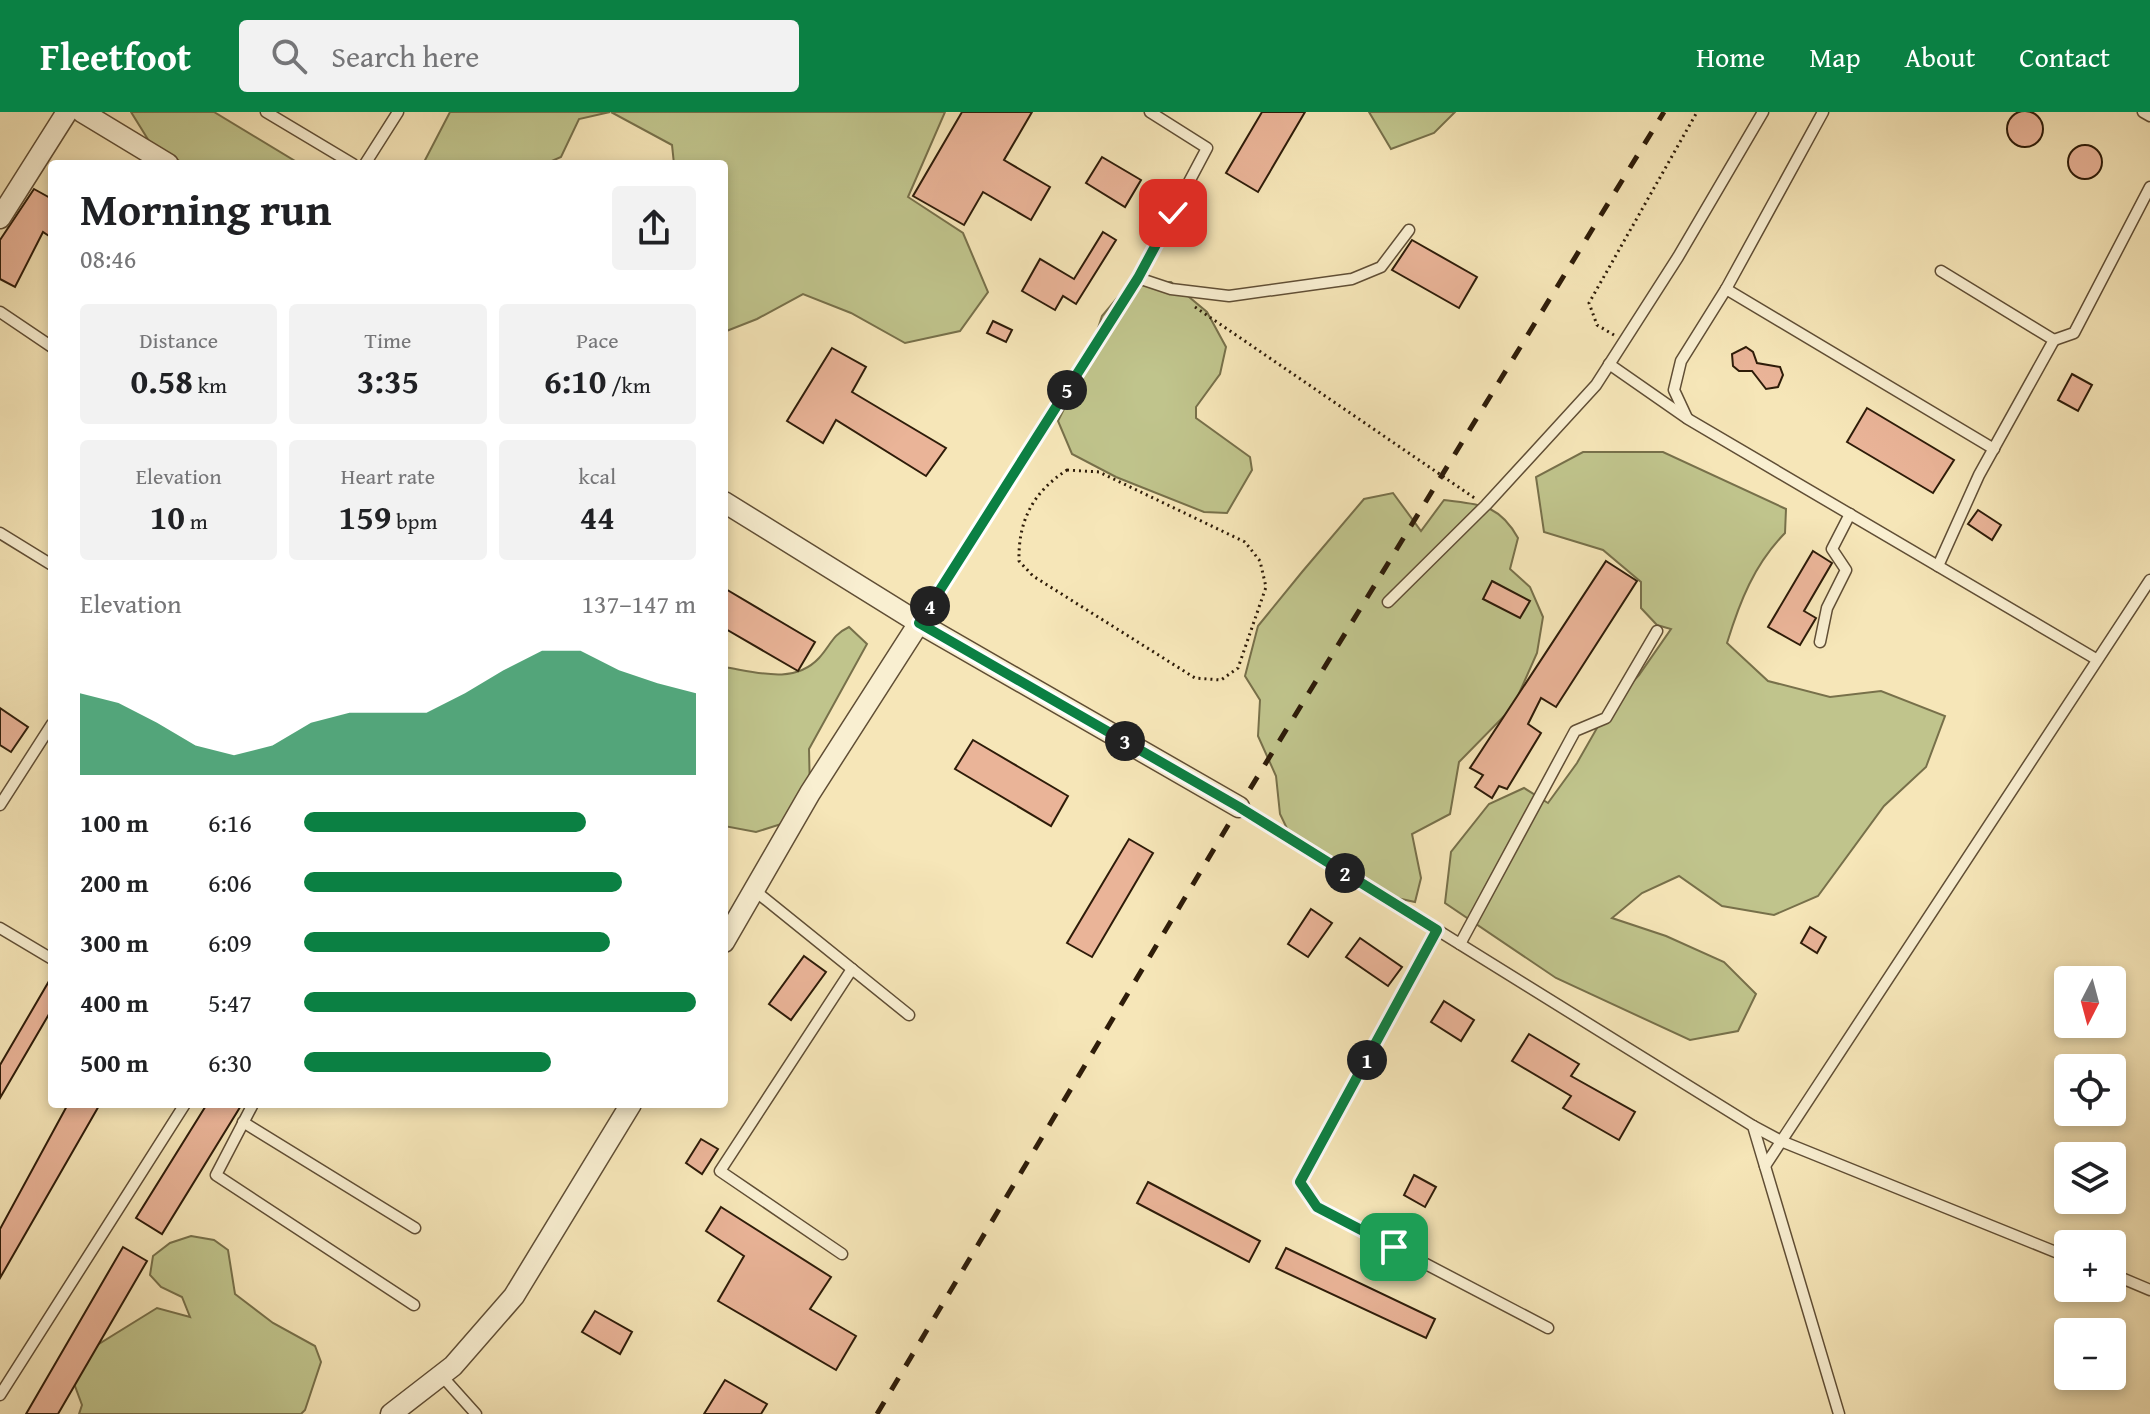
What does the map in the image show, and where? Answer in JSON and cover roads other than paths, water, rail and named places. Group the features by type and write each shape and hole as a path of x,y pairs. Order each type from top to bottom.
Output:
{"street":[{"path":"0,218 67,112"},
{"path":"82,112 161,160"},
{"path":"728,504 919,623 1239,807"},
{"path":"728,935 810,793 919,623"},
{"path":"391,1414 441,1375 514,1296 629,1108"}],"lane":[{"path":"266,112 346,160"},
{"path":"368,160 398,112"},
{"path":"919,623 1138,278 1207,148 1150,112"},
{"path":"1388,602 1486,505 1596,385 1763,112"},
{"path":"1688,419 1674,390 1681,361 1726,289 1823,112"},
{"path":"2143,112 2150,116"},
{"path":"1938,566 1994,449 2054,340 2074,333 2150,187"},
{"path":"1138,278 1171,289 1229,296 1352,279 1381,267 1409,230"},
{"path":"1941,271 2054,340"},
{"path":"1726,289 1994,449"},
{"path":"0,312 48,344"},
{"path":"1609,364 1688,419 2096,659"},
{"path":"1820,642 1827,608 1846,570 1832,549 1850,514"},
{"path":"0,533 48,563"},
{"path":"1765,1166 2150,580"},
{"path":"1460,944 1575,731 1606,718 1657,631"},
{"path":"0,805 48,730"},
{"path":"1239,807 1753,1126 1781,1141 2054,1251"},
{"path":"754,890 909,1015"},
{"path":"0,928 48,957"},
{"path":"1437,930 1300,1182 1317,1207 1548,1328"},
{"path":"842,1254 720,1171 852,969"},
{"path":"0,1395 182,1108"},
{"path":"251,1108 216,1175 414,1305"},
{"path":"243,1122 415,1228"},
{"path":"1753,1126 1839,1414"},
{"path":"2126,1280 2150,1290"},
{"path":"441,1375 476,1414"}],"railway":[{"path":"877,1414 1239,807 1664,112"}]}
